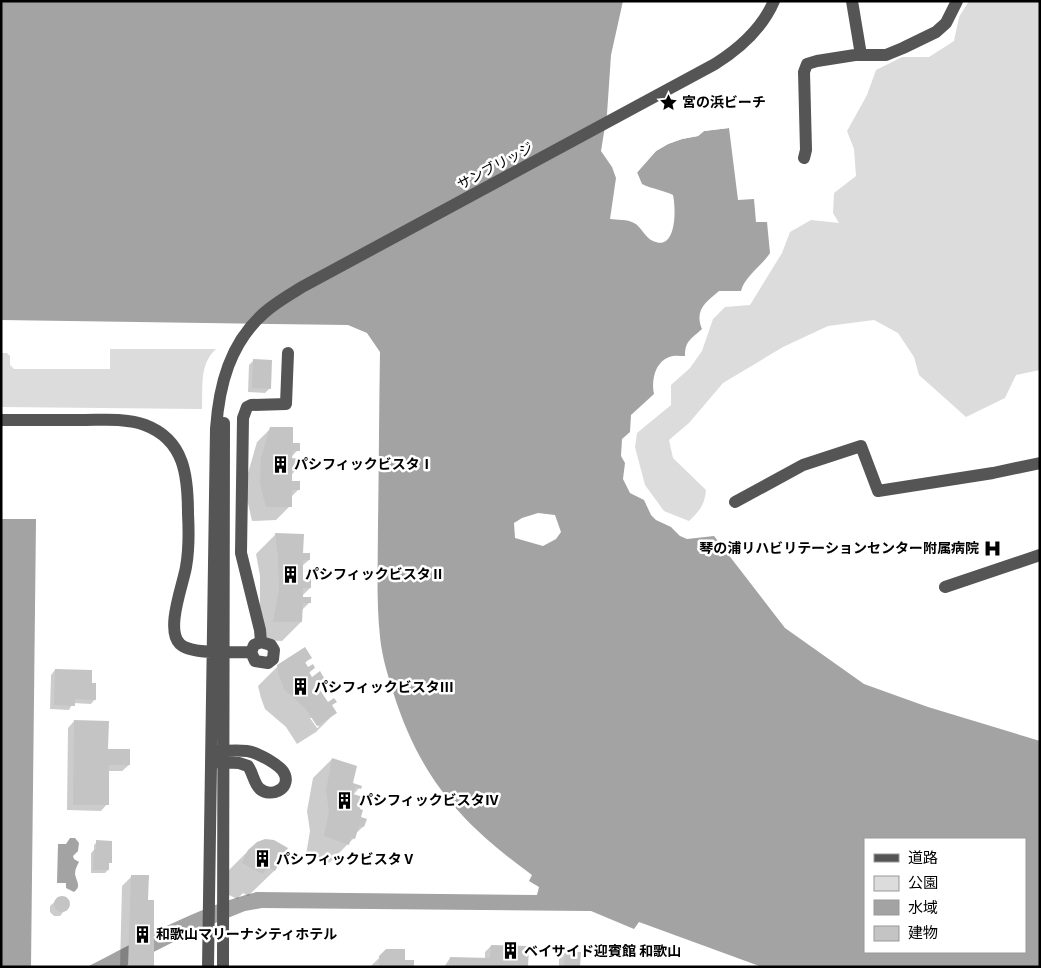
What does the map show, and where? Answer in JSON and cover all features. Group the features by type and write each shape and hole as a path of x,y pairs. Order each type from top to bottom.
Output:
{"street":[{"name":"サンブリッジ","path":"218,651 225,384 230,358 250,328 264,313 302,287 715,64 740,47 762,22 774,1"},
{"path":"852,1 861,55"},
{"path":"804,158 806,150 804,68 811,62 861,55 886,55 936,32 946,23 957,1"},
{"path":"261,642 260,630 241,553 243,418 247,408 251,405 286,404 288,353"},
{"path":"1,420 133,422 153,428 174,446 182,460 186,474 188,524 186,569 175,614 176,637 182,646 191,651 251,652"},
{"path":"735,502 803,465 861,446 878,491 993,473 1040,463"},
{"path":"945,587 1040,555"},
{"path":"261,642 268,643 273,647 274,656 271,661 265,664 253,659 251,652 254,646 261,642"},
{"path":"208,967 211,756 218,651"},
{"path":"218,651 224,756 223,967"},
{"path":"211,756 224,756 245,751 252,752 282,769 286,776 284,786 276,792 266,793 258,788 248,766 224,756"}],"green space":[{"path":"969,1 1040,1 1040,370 1016,375 1005,398 966,417 919,375 914,357 898,333 874,320 828,326 783,347 723,383 689,423 669,440 673,458 706,490 701,507 689,521 664,511 645,485 635,447 637,433 671,405 671,385 690,368 702,351 713,319 725,307 750,305 782,253 790,232 811,220 839,223 833,213 834,193 856,176 854,149 847,131 867,95 876,70 902,57 929,57 954,41 959,17"},
{"path":"110,349 216,349 204,369 202,409 1,407 1,353 7,353 10,356 10,365 14,369 110,369"}],"water":[{"path":"1,1 623,1 611,55 607,114 601,151 612,167 616,178 610,219 634,223 653,241 661,243 667,240 671,235 673,227 675,209 673,195 642,184 637,172 656,151 668,144 698,136 704,131 729,128 738,200 754,199 756,222 767,222 770,253 746,281 741,291 719,291 706,303 699,317 702,329 687,344 685,356 669,357 664,359 657,367 653,383 654,394 631,415 630,432 622,439 621,456 625,463 623,479 630,493 644,500 651,515 656,520 671,527 680,536 687,539 714,536 785,628 864,684 928,707 1040,741 1040,967 762,967 639,922 634,929 591,911 262,908 245,911 193,932 124,967 87,967 191,915 234,898 257,892 537,895 539,887 529,881 532,875 507,856 465,818 431,775 405,725 392,688 382,652 378,608 380,352 367,333 348,325 1,320","holes":["538,513 555,515 561,532 556,539 543,546 515,538 514,523 522,518"]},
{"path":"1,519 36,519 31,967 1,967"},
{"path":"70,838 75,838 79,843 78,851 73,856 79,862 75,874 78,888 74,892 66,888 66,883 57,883 58,844 66,844"}],"pier":[{"path":"729,125 729,128 704,131 698,136 668,144 656,151 635,175 634,171 644,159 667,141 681,136 697,134 704,128"}],"building":[{"path":"253,359 272,360 271,389 252,388"},
{"name":"パシフィックビスタⅠ","path":"270,427 293,427 293,443 300,443 300,451 293,451 292,458 300,459 299,469 292,469 292,481 300,481 300,490 292,490 292,507 266,507 260,484 261,458"},
{"name":"パシフィックビスタⅡ","path":"275,533 304,534 303,553 310,553 310,560 303,560 303,579 311,579 311,588 303,588 303,597 311,597 311,603 303,603 302,622 273,622 279,589"},
{"name":"パシフィックビスタⅢ","path":"305,647 312,658 305,662 308,667 313,664 315,668 309,672 312,677 320,671 324,678 316,684 328,702 334,698 337,702 332,705 337,713 317,726 305,708 284,689 278,672 277,665"},
{"path":"55,669 92,670 92,683 96,683 96,700 75,699 75,706 54,705"},
{"path":"74,720 109,721 108,749 130,749 130,765 109,765 109,805 73,805"},
{"name":"パシフィックビスタⅣ","path":"332,758 357,766 353,783 362,786 361,789 355,787 353,794 363,797 360,809 363,810 361,817 367,819 364,827 359,826 355,839 351,838 349,845 324,836 329,811 326,791"},
{"name":"パシフィックビスタⅤ","path":"265,839 274,840 288,848 275,871 267,867 263,874 242,863 248,850 257,842"},
{"path":"96,840 112,841 112,863 109,863 109,870 93,870"},
{"name":"和歌山マリーナシティホテル","path":"131,875 149,875 148,900 154,900 154,967 128,967"},
{"path":"59,896 65,896 70,901 68,910 59,912 54,907 54,901"},
{"name":"ベイサイド迎賓館 和歌山","path":"491,945 529,946 528,967 449,967 450,957 490,958"},
{"path":"386,949 405,949 405,960 414,960 414,967 379,967 379,956"},
{"name":"ベイサイド迎賓館 和歌山","path":"565,951 581,952 580,967 564,967"}],"place":[{"name":"宮の浜ビーチ","path":"668,102"},
{"name":"パシフィックビスタⅠ","path":"280,464"},
{"name":"琴の浦リハビリテーションセンター附属病院","path":"993,548"},
{"name":"パシフィックビスタⅡ","path":"291,574"},
{"name":"パシフィックビスタⅢ","path":"300,687"},
{"name":"パシフィックビスタⅣ","path":"345,800"},
{"name":"パシフィックビスタⅤ","path":"262,859"},
{"name":"和歌山マリーナシティホテル","path":"142,934"},
{"name":"ベイサイド迎賓館 和歌山","path":"510,951"}]}
